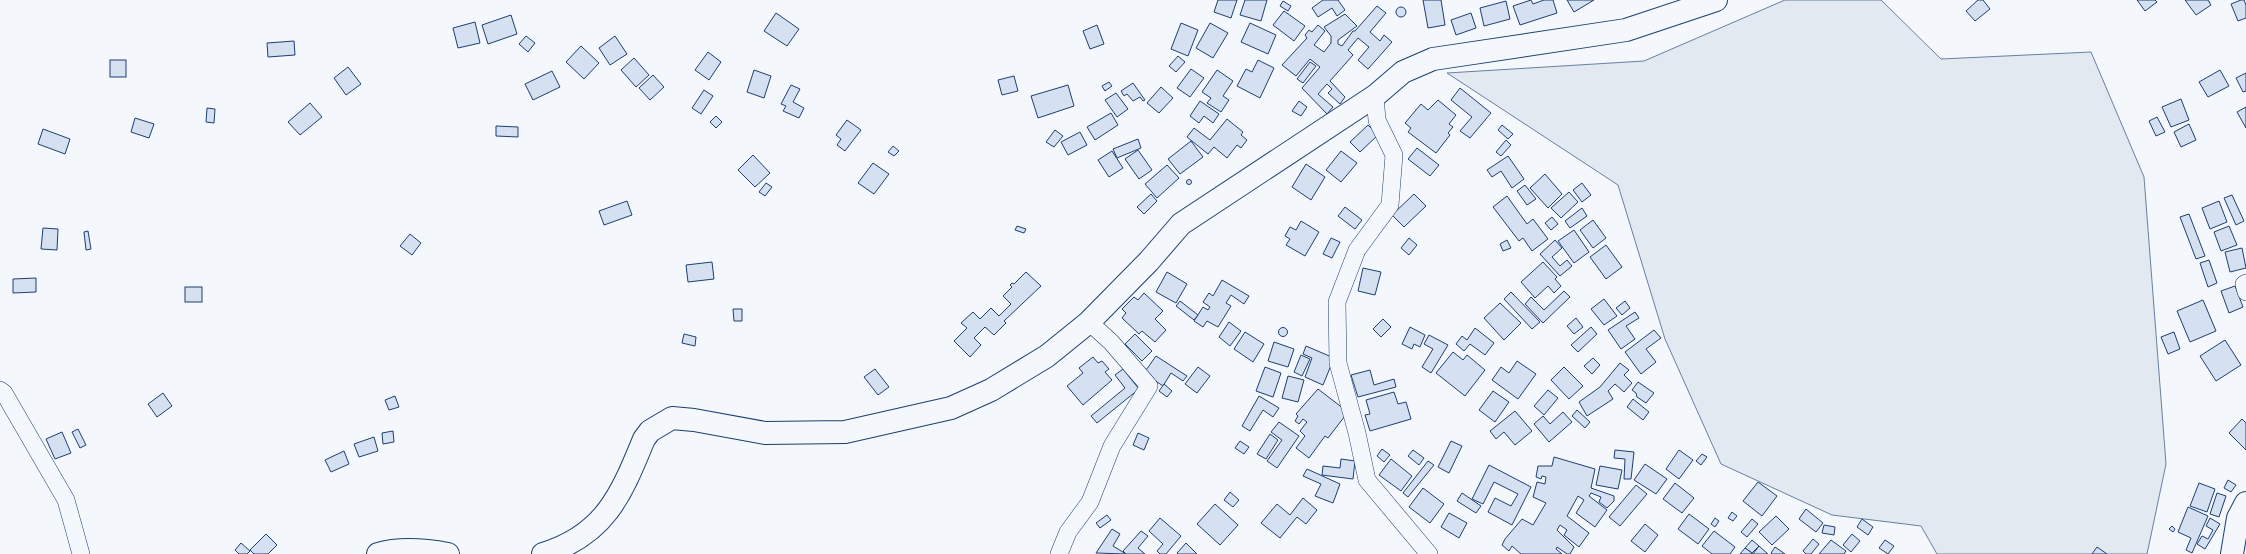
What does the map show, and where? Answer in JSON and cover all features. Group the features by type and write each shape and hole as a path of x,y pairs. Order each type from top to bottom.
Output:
{"main road":[{"path":"543,554 565,547 593,529 617,498 644,439 650,431 672,418 694,420 765,433 844,432 951,408 991,390 1047,356 1089,322 1149,261 1181,224 1375,96 1403,72 1433,59 1626,30 1716,0"},
{"path":"2232,554 2238,518 2246,503"},
{"path":"378,554 388,551 434,551 448,554"}],"street":[{"path":"1375,96 1377,120 1394,155 1390,205 1357,250 1337,302 1338,363 1357,433 1367,480 1428,554"},
{"path":"2246,283 2244,284 2246,292"},
{"path":"1059,554 1068,532 1090,502 1112,446 1149,386 1111,342 1089,322"},
{"path":"0,390 4,393 66,500 81,554"}],"shaded area":[{"path":"1785,0 1881,0 1941,59 2091,52 2144,177 2166,464 2147,554 1937,554 1921,526 1832,515 1721,464 1665,339 1618,185 1447,73 1644,61"}],"building":[{"path":"1218,0 1237,0 1231,18 1214,12"},
{"path":"1245,0 1267,0 1261,21 1240,15"},
{"path":"1323,0 1338,0 1345,10 1337,16 1332,8 1318,17 1312,8"},
{"path":"1423,0 1441,0 1445,25 1428,28"},
{"path":"1531,0 1533,4 1544,0 1553,0 1557,13 1520,25 1513,6"},
{"path":"1567,0 1594,0 1574,12"},
{"path":"1978,0 1983,0 1990,9 1975,21 1966,11"},
{"path":"2137,0 2155,0 2157,2 2145,11"},
{"path":"2185,0 2208,0 2211,5 2196,15"},
{"path":"2244,0 2246,5 2246,18 2238,21 2231,4"},
{"path":"1283,1 1291,6 1288,11 1280,6"},
{"path":"1506,1 1510,19 1484,26 1480,8"},
{"path":"1377,6 1386,13 1370,32 1380,41 1384,35 1392,42 1368,69 1358,60 1369,47 1358,38 1348,50 1353,55 1330,81 1345,97 1340,104 1328,93 1332,89 1327,84 1318,94 1333,107 1327,114 1302,88 1320,67 1310,59 1296,76 1282,65 1307,38 1305,35 1309,30 1312,32 1318,25 1325,31 1314,45 1324,52 1331,43 1331,36 1324,27 1345,14 1357,26 1338,40 1338,44 1342,46 1353,31 1355,31"},
{"path":"1399,7 1403,7 1405,8 1405,16 1399,17 1396,14 1396,10"},
{"path":"1284,11 1305,26 1294,41 1273,25"},
{"path":"776,13 799,29 787,46 764,31"},
{"path":"1471,13 1476,28 1456,35 1451,20"},
{"path":"511,15 517,34 488,44 482,25"},
{"path":"475,22 480,43 458,48 453,28"},
{"path":"1181,23 1198,30 1188,56 1171,49"},
{"path":"1210,23 1228,33 1213,58 1196,48"},
{"path":"1250,23 1276,35 1268,54 1241,42"},
{"path":"1097,25 1104,44 1090,49 1083,31"},
{"path":"526,36 535,43 528,52 519,44"},
{"path":"615,36 627,54 610,65 599,48"},
{"path":"294,41 295,55 268,57 267,43"},
{"path":"581,46 599,63 584,79 566,62"},
{"path":"708,52 721,62 709,80 695,70"},
{"path":"1178,56 1185,62 1176,72 1169,66"},
{"path":"634,58 649,75 636,87 621,70"},
{"path":"110,60 126,60 126,77 110,77"},
{"path":"1258,60 1274,68 1260,98 1237,86 1246,69 1252,72"},
{"path":"1310,62 1316,66 1303,83 1297,79"},
{"path":"348,67 361,84 346,95 334,78"},
{"path":"1191,69 1204,78 1190,97 1177,88"},
{"path":"754,70 771,76 764,98 747,92"},
{"path":"1217,70 1233,81 1223,96 1229,100 1221,112 1207,103 1211,98 1202,92"},
{"path":"2220,70 2229,86 2208,97 2199,82"},
{"path":"552,71 560,87 533,100 525,84"},
{"path":"2246,73 2246,91 2243,92 2236,78"},
{"path":"653,75 664,87 650,100 639,88"},
{"path":"1014,76 1018,91 1002,95 998,80"},
{"path":"1109,82 1112,86 1105,91 1102,86"},
{"path":"1133,83 1145,100 1143,101 1140,97 1133,101 1127,94 1124,96 1121,91"},
{"path":"791,85 800,89 793,102 804,108 799,118 783,111 786,106 781,104"},
{"path":"1068,85 1074,106 1038,118 1031,96"},
{"path":"1161,87 1173,98 1159,113 1147,103"},
{"path":"1460,88 1491,113 1470,138 1460,131 1472,117 1451,100"},
{"path":"704,90 713,96 701,114 692,108"},
{"path":"1116,93 1128,109 1117,117 1105,100"},
{"path":"2181,99 2189,120 2171,127 2162,107"},
{"path":"1438,100 1456,115 1449,124 1453,127 1448,133 1450,135 1436,153 1408,132 1411,128 1405,123 1421,104 1428,110"},
{"path":"1200,101 1219,114 1213,123 1204,116 1199,123 1190,116"},
{"path":"1299,101 1307,107 1301,116 1292,111"},
{"path":"310,103 322,117 300,135 288,122"},
{"path":"2246,107 2246,128 2237,112"},
{"path":"207,108 215,109 214,123 206,122"},
{"path":"1111,113 1118,125 1095,140 1087,127"},
{"path":"716,116 722,122 716,128 710,122"},
{"path":"2157,117 2165,132 2156,136 2149,121"},
{"path":"135,118 154,124 149,138 131,132"},
{"path":"1227,119 1243,132 1241,135 1247,140 1241,148 1237,145 1227,158 1214,147 1208,154 1187,137 1194,128 1210,140"},
{"path":"847,120 861,130 845,151 837,145 841,139 836,135"},
{"path":"2189,124 2196,140 2181,147 2174,132"},
{"path":"1368,125 1378,135 1360,152 1350,142"},
{"path":"1502,125 1513,134 1508,139 1498,130"},
{"path":"496,126 518,127 518,137 496,136"},
{"path":"43,129 70,139 65,154 38,144"},
{"path":"1055,130 1063,136 1054,147 1046,142"},
{"path":"1080,132 1087,145 1068,155 1061,142"},
{"path":"1138,139 1141,148 1117,158 1113,149"},
{"path":"1506,140 1511,145 1501,156 1496,152"},
{"path":"1191,141 1203,157 1180,174 1168,159"},
{"path":"893,146 899,151 894,156 888,152"},
{"path":"1417,148 1439,165 1430,176 1408,159"},
{"path":"1138,150 1152,170 1139,179 1125,159"},
{"path":"1112,151 1123,168 1109,177 1098,160"},
{"path":"1341,151 1357,163 1341,182 1326,170"},
{"path":"753,155 770,173 755,187 738,170"},
{"path":"1508,156 1524,179 1512,188 1501,171 1492,177 1487,170"},
{"path":"873,163 889,174 874,194 858,183"},
{"path":"1306,164 1325,177 1311,200 1292,187"},
{"path":"1167,165 1179,178 1157,198 1145,184"},
{"path":"1545,174 1562,194 1548,208 1530,188"},
{"path":"1189,179 1192,182 1189,185 1186,182"},
{"path":"766,183 772,187 765,196 759,192"},
{"path":"1582,183 1591,195 1582,202 1573,190"},
{"path":"1525,185 1536,199 1527,205 1517,191"},
{"path":"1569,192 1578,202 1561,218 1551,208"},
{"path":"1151,194 1157,201 1144,214 1137,207"},
{"path":"1414,194 1426,206 1404,227 1392,215"},
{"path":"2232,195 2244,221 2236,225 2224,198"},
{"path":"1507,196 1527,224 1533,219 1548,239 1532,251 1523,238 1519,241 1493,207"},
{"path":"627,201 632,215 604,225 599,211"},
{"path":"2219,201 2227,222 2210,229 2202,208"},
{"path":"1345,207 1362,220 1355,229 1338,216"},
{"path":"1582,208 1587,216 1570,228 1565,221"},
{"path":"2189,214 2205,256 2196,259 2180,217"},
{"path":"1552,217 1558,224 1551,230 1545,223"},
{"path":"1593,220 1606,238 1593,248 1580,230"},
{"path":"1301,221 1319,232 1305,256 1286,245 1290,239 1285,236 1290,227 1296,230"},
{"path":"1017,226 1026,229 1024,233 1015,230"},
{"path":"2229,226 2237,245 2221,251 2214,232"},
{"path":"43,228 58,229 57,250 41,249"},
{"path":"1574,230 1589,252 1574,263 1558,241"},
{"path":"88,231 91,249 86,250 84,232"},
{"path":"410,234 421,243 412,255 400,246"},
{"path":"1331,238 1340,242 1332,258 1323,254"},
{"path":"1409,238 1417,245 1409,255 1401,248"},
{"path":"1507,240 1511,248 1503,251 1500,244"},
{"path":"1555,240 1562,248 1552,257 1560,266 1567,260 1572,266 1560,276 1540,254"},
{"path":"1606,245 1622,267 1606,279 1590,257"},
{"path":"2242,248 2246,268 2230,272 2225,252"},
{"path":"2209,260 2217,283 2208,287 2200,263"},
{"path":"712,262 714,279 688,282 686,265"},
{"path":"1543,262 1557,277 1555,279 1561,286 1554,293 1548,286 1535,298 1521,282"},
{"path":"1363,268 1381,272 1375,295 1358,291"},
{"path":"1026,272 1041,286 1004,321 1006,323 994,335 985,327 974,338 981,345 970,357 954,341 967,328 961,323 973,312 980,319 991,308 999,316 1011,304 1003,296 1012,287 1010,285 1012,283 1014,284"},
{"path":"1167,272 1187,284 1176,303 1156,292"},
{"path":"36,278 36,292 13,293 13,279"},
{"path":"1222,280 1249,296 1244,304 1231,295 1226,303 1231,306 1218,327 1207,321 1203,327 1194,321 1203,307 1208,310 1210,307 1203,302 1209,293 1213,296"},
{"path":"2235,286 2243,307 2229,313 2221,291"},
{"path":"185,287 202,287 202,302 185,302"},
{"path":"1564,291 1570,297 1543,323 1525,304 1531,297 1544,310"},
{"path":"1511,292 1540,322 1532,329 1504,299"},
{"path":"1144,293 1163,311 1155,319 1166,330 1155,342 1142,331 1139,334 1122,318 1126,313 1122,309 1134,297 1138,300"},
{"path":"1604,299 1617,316 1604,325 1591,309"},
{"path":"2203,300 2216,331 2190,342 2177,311"},
{"path":"1180,301 1198,315 1194,320 1176,306"},
{"path":"1625,301 1630,308 1622,315 1616,308"},
{"path":"1500,303 1521,323 1504,340 1484,318"},
{"path":"733,309 742,309 742,321 734,321"},
{"path":"1635,312 1639,318 1626,326 1635,339 1621,349 1608,330"},
{"path":"1576,318 1583,327 1574,334 1567,326"},
{"path":"1383,319 1391,327 1381,337 1373,329"},
{"path":"1229,322 1241,331 1230,346 1219,337"},
{"path":"1410,327 1425,335 1420,347 1414,344 1412,349 1402,344"},
{"path":"1591,327 1597,334 1578,352 1571,345"},
{"path":"1281,328 1285,328 1287,332 1285,336 1281,336 1279,334 1279,330"},
{"path":"1475,328 1494,343 1485,355 1470,344 1464,351 1456,344 1462,336 1467,340"},
{"path":"1654,330 1661,338 1646,349 1656,362 1641,374 1625,352"},
{"path":"1245,332 1264,344 1253,362 1234,349"},
{"path":"2174,332 2180,349 2168,354 2161,337"},
{"path":"684,334 696,337 695,346 682,343"},
{"path":"1135,334 1152,351 1142,361 1125,344"},
{"path":"1429,335 1448,345 1431,373 1422,367 1433,349 1424,344"},
{"path":"2225,340 2241,365 2216,381 2200,356"},
{"path":"1274,342 1294,349 1288,367 1268,361"},
{"path":"1306,346 1334,358 1323,385 1305,377 1312,358 1303,354"},
{"path":"1453,352 1463,360 1467,355 1485,370 1465,396 1436,373"},
{"path":"1301,355 1310,359 1302,376 1294,372"},
{"path":"1156,356 1187,376 1183,381 1171,373 1163,386 1144,373"},
{"path":"1093,357 1098,363 1102,361 1109,369 1105,372 1112,380 1083,405 1067,386 1083,373 1079,368"},
{"path":"1593,358 1600,365 1592,374 1584,366"},
{"path":"1517,361 1536,374 1518,399 1492,380 1501,367 1509,373"},
{"path":"1620,363 1629,370 1624,375 1632,383 1624,392 1615,384 1608,391 1613,399 1587,416 1579,402 1600,387"},
{"path":"1198,367 1210,376 1197,393 1185,384"},
{"path":"1265,367 1281,373 1273,397 1256,391"},
{"path":"1564,367 1583,386 1569,399 1551,380"},
{"path":"875,369 889,387 878,395 864,377"},
{"path":"1123,369 1139,389 1097,423 1091,416 1125,388 1115,375"},
{"path":"1370,370 1374,385 1394,379 1396,387 1358,397 1351,375"},
{"path":"1288,376 1304,380 1298,402 1282,398"},
{"path":"1638,382 1654,393 1646,403 1637,397 1636,393 1632,390"},
{"path":"1164,384 1172,391 1167,397 1159,391"},
{"path":"1318,389 1348,412 1328,438 1325,436 1309,458 1296,448 1305,436 1300,431 1307,422 1303,419 1299,424 1295,421 1298,416 1296,414"},
{"path":"1548,390 1558,398 1544,415 1534,406"},
{"path":"1493,391 1509,402 1495,422 1479,410"},
{"path":"1394,392 1398,404 1406,402 1411,419 1370,431 1365,415 1370,414 1366,400"},
{"path":"163,393 172,406 157,417 148,404"},
{"path":"395,396 399,407 389,410 385,400"},
{"path":"1259,396 1279,408 1273,417 1263,410 1250,431 1242,426"},
{"path":"1633,399 1649,412 1643,420 1627,407"},
{"path":"1577,410 1590,422 1585,428 1572,416"},
{"path":"1515,411 1532,431 1515,445 1504,432 1496,439 1490,431"},
{"path":"1563,412 1572,422 1549,442 1534,424 1543,416 1550,424"},
{"path":"2242,419 2246,423 2246,450 2229,433"},
{"path":"1279,422 1299,436 1277,468 1267,461 1282,440 1271,432"},
{"path":"78,429 86,445 80,448 72,432"},
{"path":"393,431 394,442 383,444 382,433"},
{"path":"62,432 71,453 55,459 46,439"},
{"path":"1138,433 1149,438 1144,450 1133,445"},
{"path":"1270,434 1278,440 1266,459 1257,454"},
{"path":"374,437 378,451 359,457 354,444"},
{"path":"1240,441 1249,447 1244,454 1235,448"},
{"path":"1451,441 1462,446 1449,473 1438,467"},
{"path":"1382,449 1390,455 1384,462 1377,456"},
{"path":"1413,450 1424,458 1419,465 1408,456"},
{"path":"1615,450 1634,452 1631,479 1624,479 1625,459 1614,458"},
{"path":"1679,450 1693,460 1679,479 1666,469"},
{"path":"344,451 349,464 331,472 325,460"},
{"path":"1702,454 1707,457 1701,465 1696,461"},
{"path":"1554,457 1595,469 1591,488 1614,496 1614,501 1607,508 1599,502 1601,497 1591,493 1589,496 1607,510 1595,527 1576,513 1584,500 1578,496 1567,516 1589,533 1579,547 1564,535 1567,530 1560,525 1557,530 1574,547 1570,554 1567,554 1557,547 1556,549 1562,554 1521,554 1512,546 1509,551 1502,545 1505,539 1522,519 1533,525 1546,503 1533,497 1537,482 1545,484 1546,477 1542,476 1541,479 1536,477 1538,466 1552,466"},
{"path":"1341,459 1355,461 1353,479 1322,475 1323,466 1340,468"},
{"path":"1391,459 1412,476 1401,491 1379,475"},
{"path":"1428,461 1434,465 1408,497 1403,493"},
{"path":"1645,464 1667,479 1656,494 1634,480"},
{"path":"1489,465 1531,487 1512,525 1488,512 1495,498 1511,506 1518,494 1494,482 1483,504 1472,499"},
{"path":"1600,466 1622,470 1618,489 1596,485"},
{"path":"1307,469 1340,484 1333,503 1315,496 1321,484 1303,476"},
{"path":"2228,480 2236,485 2231,492 2224,488"},
{"path":"1758,482 1777,496 1762,516 1743,501"},
{"path":"1675,483 1694,498 1682,513 1663,499"},
{"path":"2199,483 2215,489 2207,512 2190,506"},
{"path":"1636,485 1647,494 1620,526 1609,517"},
{"path":"1423,488 1444,504 1430,523 1409,507"},
{"path":"1230,492 1239,500 1233,507 1224,500"},
{"path":"1462,493 1481,506 1476,513 1457,501"},
{"path":"2217,493 2226,496 2219,517 2210,514"},
{"path":"1303,498 1317,510 1306,524 1297,517 1280,538 1261,523 1277,504 1290,515"},
{"path":"1215,504 1238,525 1220,545 1197,524"},
{"path":"2188,507 2208,516 2192,553 2186,550 2191,538 2178,532"},
{"path":"1806,509 1823,523 1816,532 1799,519"},
{"path":"1732,512 1737,516 1733,521 1728,518"},
{"path":"1449,513 1467,523 1459,538 1441,527"},
{"path":"1689,514 1709,529 1698,544 1678,529"},
{"path":"1107,515 1111,520 1100,528 1096,523"},
{"path":"1776,516 1789,529 1772,545 1759,532"},
{"path":"1160,518 1181,536 1166,554 1160,554 1157,551 1163,544 1149,531"},
{"path":"1715,518 1719,521 1715,527 1711,524"},
{"path":"2210,518 2220,524 2205,549 2197,544 2202,536 2208,539 2213,530 2206,526"},
{"path":"1752,519 1758,524 1747,537 1741,532"},
{"path":"1862,519 1873,527 1868,535 1857,527"},
{"path":"1645,524 1658,535 1645,552 1631,541"},
{"path":"1824,525 1835,527 1834,535 1822,533"},
{"path":"2172,526 2175,529 2173,532 2169,529"},
{"path":"1112,529 1120,534 1113,546 1126,554 1096,553"},
{"path":"1141,531 1148,536 1138,548 1145,554 1126,554 1123,551"},
{"path":"1714,531 1735,547 1730,554 1712,554 1702,546"},
{"path":"266,534 277,545 268,554 254,554 250,550"},
{"path":"1852,534 1860,541 1851,552 1843,545"},
{"path":"1813,539 1819,544 1811,554 1806,554 1803,551"},
{"path":"1752,540 1759,546 1752,553 1745,548"},
{"path":"1831,540 1846,551 1844,554 1819,554"},
{"path":"1885,540 1894,546 1888,554 1879,548"},
{"path":"241,543 250,551 247,554 239,554 235,550"},
{"path":"1186,543 1197,554 1177,553"},
{"path":"1759,546 1768,554 1753,554"},
{"path":"1775,547 1785,554 1772,554 1771,553"},
{"path":"2097,547 2107,554 2092,554"},
{"path":"1745,548 1752,553 1752,554 1740,554"}]}
